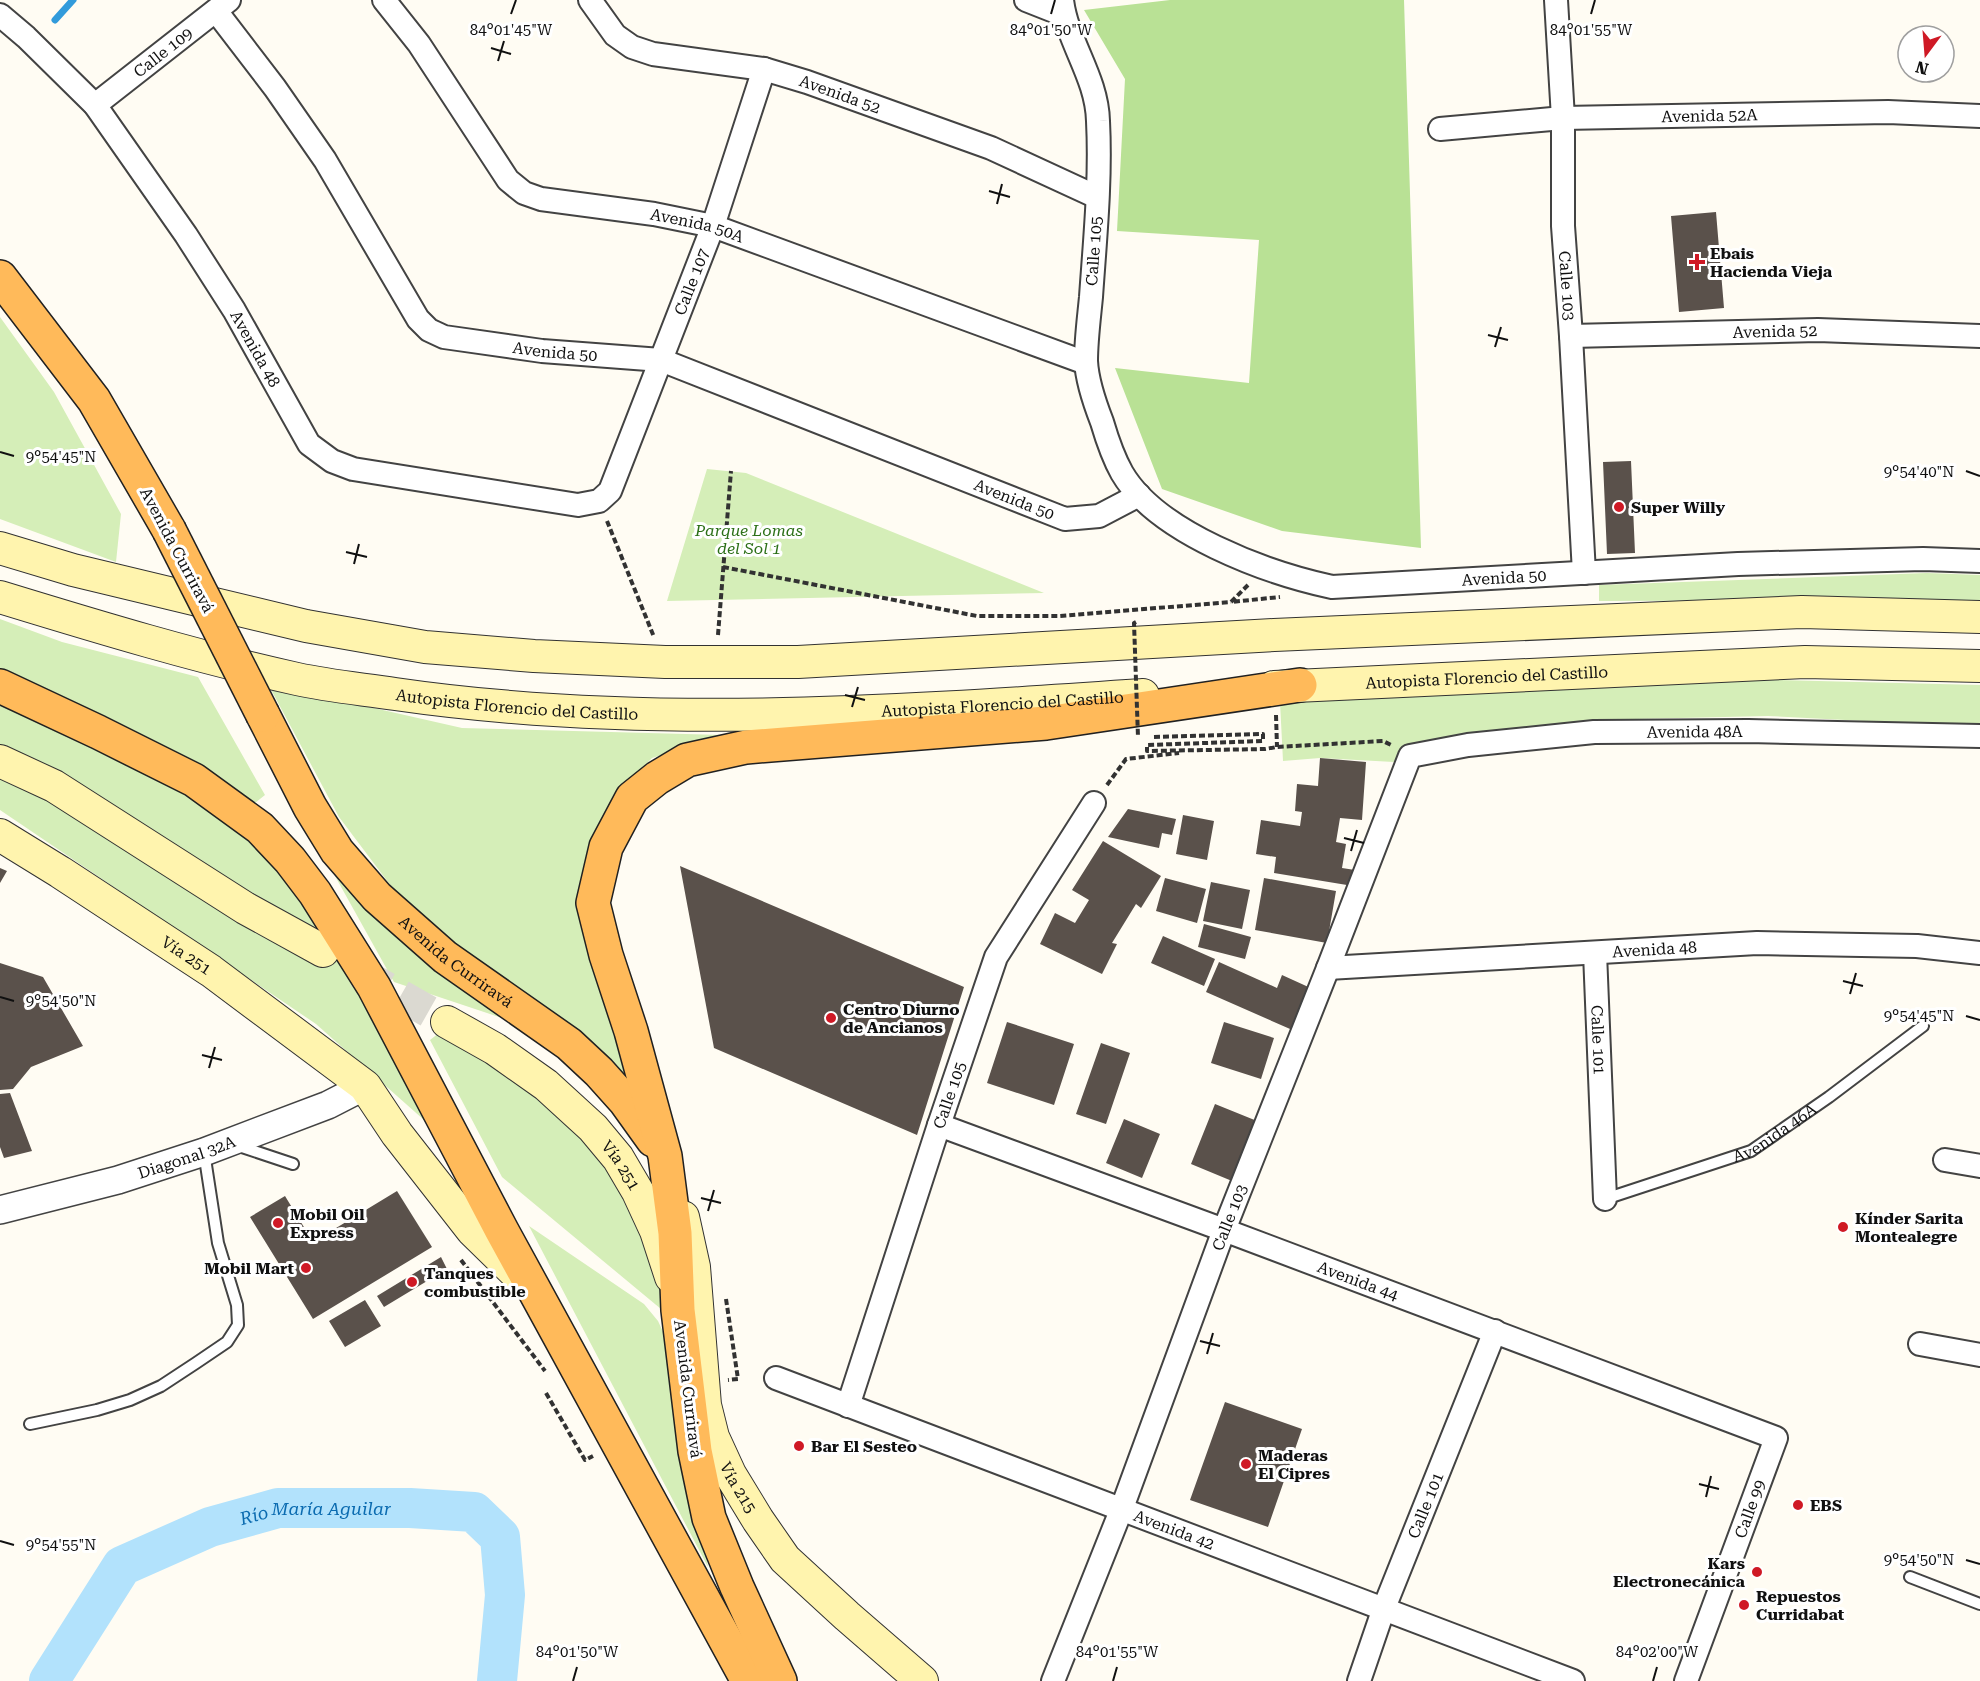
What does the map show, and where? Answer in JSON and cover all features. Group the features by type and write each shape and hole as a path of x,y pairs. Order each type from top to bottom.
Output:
{"highway":[{"name":"Avenida Curriravá","path":"0,277 94,400 169,530 310,807 337,851 377,897 445,957 569,1044 625,1101 665,1156 675,1233 678,1310 695,1451 709,1518 737,1587 780,1681"},
{"path":"665,1156 632,1031 606,955 593,903 606,847 632,798 657,778 687,760 746,747 1046,723 1300,685"},
{"path":"0,686 194,780 260,828 290,860 315,893 374,987 537,1294 748,1681"}],"main road":[{"path":"0,548 73,570 306,626 425,647 534,656 665,662 798,662 1274,635 1803,612 1980,617"},
{"name":"Autopista Florencio del Castillo","path":"0,597 105,630 299,680 462,704 609,714 772,715 915,710 1300,685 1805,662 1980,666"},
{"path":"3,763 54,786 245,908 323,951"},
{"name":"Vía 251","path":"0,835 210,971 365,1086 398,1134 472,1230 537,1294"},
{"name":"Vía 251","path":"447,1022 495,1049 546,1085 593,1128 618,1158 638,1192 656,1231 667,1260 678,1310"},
{"name":"Vía 215","path":"665,1156 681,1206 694,1267 705,1405 713,1437 730,1474 785,1559 922,1681"}],"street":[{"name":"Avenida 50A","path":"384,0 419,44 508,180 524,193 541,199 654,214 713,226 1086,363"},
{"name":"Avenida 52","path":"590,0 615,35 632,47 653,54 764,69 807,82 991,148 1097,197"},
{"path":"1026,0 1063,8"},
{"name":"Calle 103","path":"1557,0 1563,118 1563,226 1584,573"},
{"name":"Calle 109","path":"95,105 222,5"},
{"name":"Avenida 50","path":"222,5 325,160 418,319 429,330 444,337 542,351 662,360 1065,519 1099,516 1139,495 1158,513 1192,536 1294,579 1332,587 1738,564 1923,559 1980,561"},
{"name":"Calle 105","path":"1063,8 1094,94 1098,119 1097,197 1086,363 1096,408 1111,450 1122,474 1139,495"},
{"name":"Avenida 48","path":"0,15 26,37 95,105 186,235 222,291 309,444 332,461 353,469 578,505 605,496"},
{"name":"Calle 107","path":"605,496 662,360 713,226 764,69"},
{"name":"Avenida 52A","path":"1440,129 1563,118 1888,112 1980,116"},
{"name":"Avenida 52","path":"1571,336 1818,330 1980,336"},
{"name":"Avenida 48A","path":"1410,756 1468,745 1594,732 1748,731 1980,736"},
{"name":"Calle 103","path":"1053,1681 1122,1509 1224,1230 1410,756"},
{"name":"Calle 105","path":"848,1406 996,957 1094,803"},
{"name":"Avenida 48","path":"1328,968 1757,943 1917,946 1980,952"},
{"name":"Calle 101","path":"1595,953 1605,1199"},
{"name":"Diagonal 32A","path":"0,1210 118,1180 204,1152 328,1105 365,1086"},
{"name":"Avenida 44","path":"939,1125 1776,1438"},
{"path":"1945,1160 1980,1166"},
{"name":"Calle 101","path":"1359,1681 1384,1608 1495,1331"},
{"path":"1920,1344 1980,1355"},
{"name":"Avenida 42","path":"776,1377 1573,1681"},
{"name":"Calle 99","path":"1686,1681 1776,1438"}],"lane":[{"name":"Avenida 46A","path":"1605,1199 1751,1150 1829,1097 1923,1026"},
{"path":"230,1143 293,1164"},
{"path":"30,1424 97,1410 151,1391 227,1341 238,1325 237,1305 218,1243 204,1152"},
{"path":"1910,1576 1980,1604"}],"path":[{"path":"716,662 731,471"},
{"path":"605,496 665,662"},
{"path":"723,567 977,616 1059,616 1289,596"},
{"path":"1231,602 1265,568"},
{"path":"1136,622 1134,622 1137,737 1263,734 1263,741 1147,744 1147,751 1265,749 1383,741 1410,756"},
{"path":"1094,803 1126,759 1197,751"},
{"path":"460,1259 549,1378"},
{"path":"547,1393 585,1460 593,1456 588,1446"}],"green space":[{"path":"1170,0 1404,0 1421,548 1282,531 1162,489 1115,368 1249,383 1259,240 1117,231 1125,79 1084,10"},
{"path":"0,317 54,392 121,514 116,562 0,519"},
{"name":"Parque Lomas del Sol 1","path":"707,469 746,473 1044,593 667,601"},
{"path":"1927,573 1980,575 1980,604 1927,600 1599,601 1599,585"},
{"path":"0,619 62,642 198,677 265,795 251,806 0,678"},
{"path":"1742,679 1980,685 1980,727 1768,716 1590,720 1418,745 1394,762 1320,758 1283,761 1280,702"},
{"path":"268,684 462,728 723,735 652,758 617,794 592,843 578,893 650,1112 487,969 403,902 339,817"},
{"path":"0,700 169,780 240,826 292,880 331,937 442,1136 316,1024 0,810"},
{"path":"335,876 416,950 502,1018 394,982"},
{"path":"444,1029 476,1044 608,1151 669,1298 661,1309 502,1177 430,1040"},
{"path":"529,1226 644,1304 658,1321 670,1347 708,1567"}],"building":[{"name":"Ebais Hacienda Vieja","path":"1716,212 1724,308 1679,312 1671,216"},
{"name":"Super Willy","path":"1631,461 1635,553 1607,554 1603,462"},
{"path":"1320,758 1366,762 1362,820 1340,818 1336,842 1346,844 1342,868 1355,870 1353,886 1274,873 1276,857 1256,854 1261,820 1300,826 1302,812 1295,811 1297,784 1318,786"},
{"path":"1128,809 1176,819 1172,835 1162,833 1159,848 1108,837"},
{"path":"1183,815 1214,821 1207,860 1176,854"},
{"path":"1103,841 1161,876 1141,908 1136,904 1112,943 1117,944 1102,974 1040,944 1055,913 1075,923 1089,900 1072,890"},
{"name":"Centro Diurno de Ancianos","path":"680,866 964,987 917,1135 714,1048"},
{"path":"0,868 7,871 0,883"},
{"path":"1165,878 1206,889 1197,923 1156,911"},
{"path":"1264,878 1336,891 1327,943 1255,930"},
{"path":"1211,882 1250,890 1242,929 1203,921"},
{"path":"1204,924 1251,937 1245,959 1198,947"},
{"path":"1163,936 1215,959 1204,986 1151,963"},
{"path":"1219,962 1277,988 1282,975 1315,990 1297,1032 1206,992"},
{"path":"0,963 43,977 83,1046 31,1067 13,1089 0,1090"},
{"path":"1007,1022 1074,1044 1054,1105 987,1083"},
{"path":"1224,1022 1274,1038 1261,1079 1211,1063"},
{"path":"1101,1043 1130,1053 1106,1124 1076,1114"},
{"path":"10,1093 32,1151 4,1158 0,1147 0,1094"},
{"path":"1215,1104 1257,1121 1232,1181 1191,1164"},
{"path":"1124,1119 1160,1134 1142,1178 1106,1163"},
{"path":"397,1191 432,1247 313,1319 250,1217 285,1196 313,1242"},
{"name":"Tanques combustible","path":"441,1257 447,1269 384,1307 377,1296"},
{"path":"365,1300 381,1326 345,1347 329,1321"},
{"name":"Maderas El Cipres","path":"1225,1402 1302,1429 1268,1527 1190,1500"}],"waterway":[{"path":"55,20 73,0"},
{"name":"Río María Aguilar","path":"49,1681 122,1566 210,1527 278,1508 410,1508 474,1512 500,1537 505,1595 497,1681"}],"tunnel":[{"path":"359,972 447,1022"}],"place":[{"name":"Ebais Hacienda Vieja","path":"1697,262"},
{"name":"Super Willy","path":"1619,507"},
{"name":"Centro Diurno de Ancianos","path":"831,1018"},
{"name":"Mobil Oil Express","path":"278,1223"},
{"name":"Kínder Sarita Montealegre","path":"1843,1227"},
{"name":"Mobil Mart","path":"306,1268"},
{"name":"Tanques combustible","path":"412,1282"},
{"name":"Bar El Sesteo","path":"799,1446"},
{"name":"Maderas El Cipres","path":"1246,1464"},
{"name":"EBS","path":"1798,1505"},
{"name":"Kars Electronecánica","path":"1757,1572"},
{"name":"Repuestos Curridabat","path":"1744,1605"}]}
